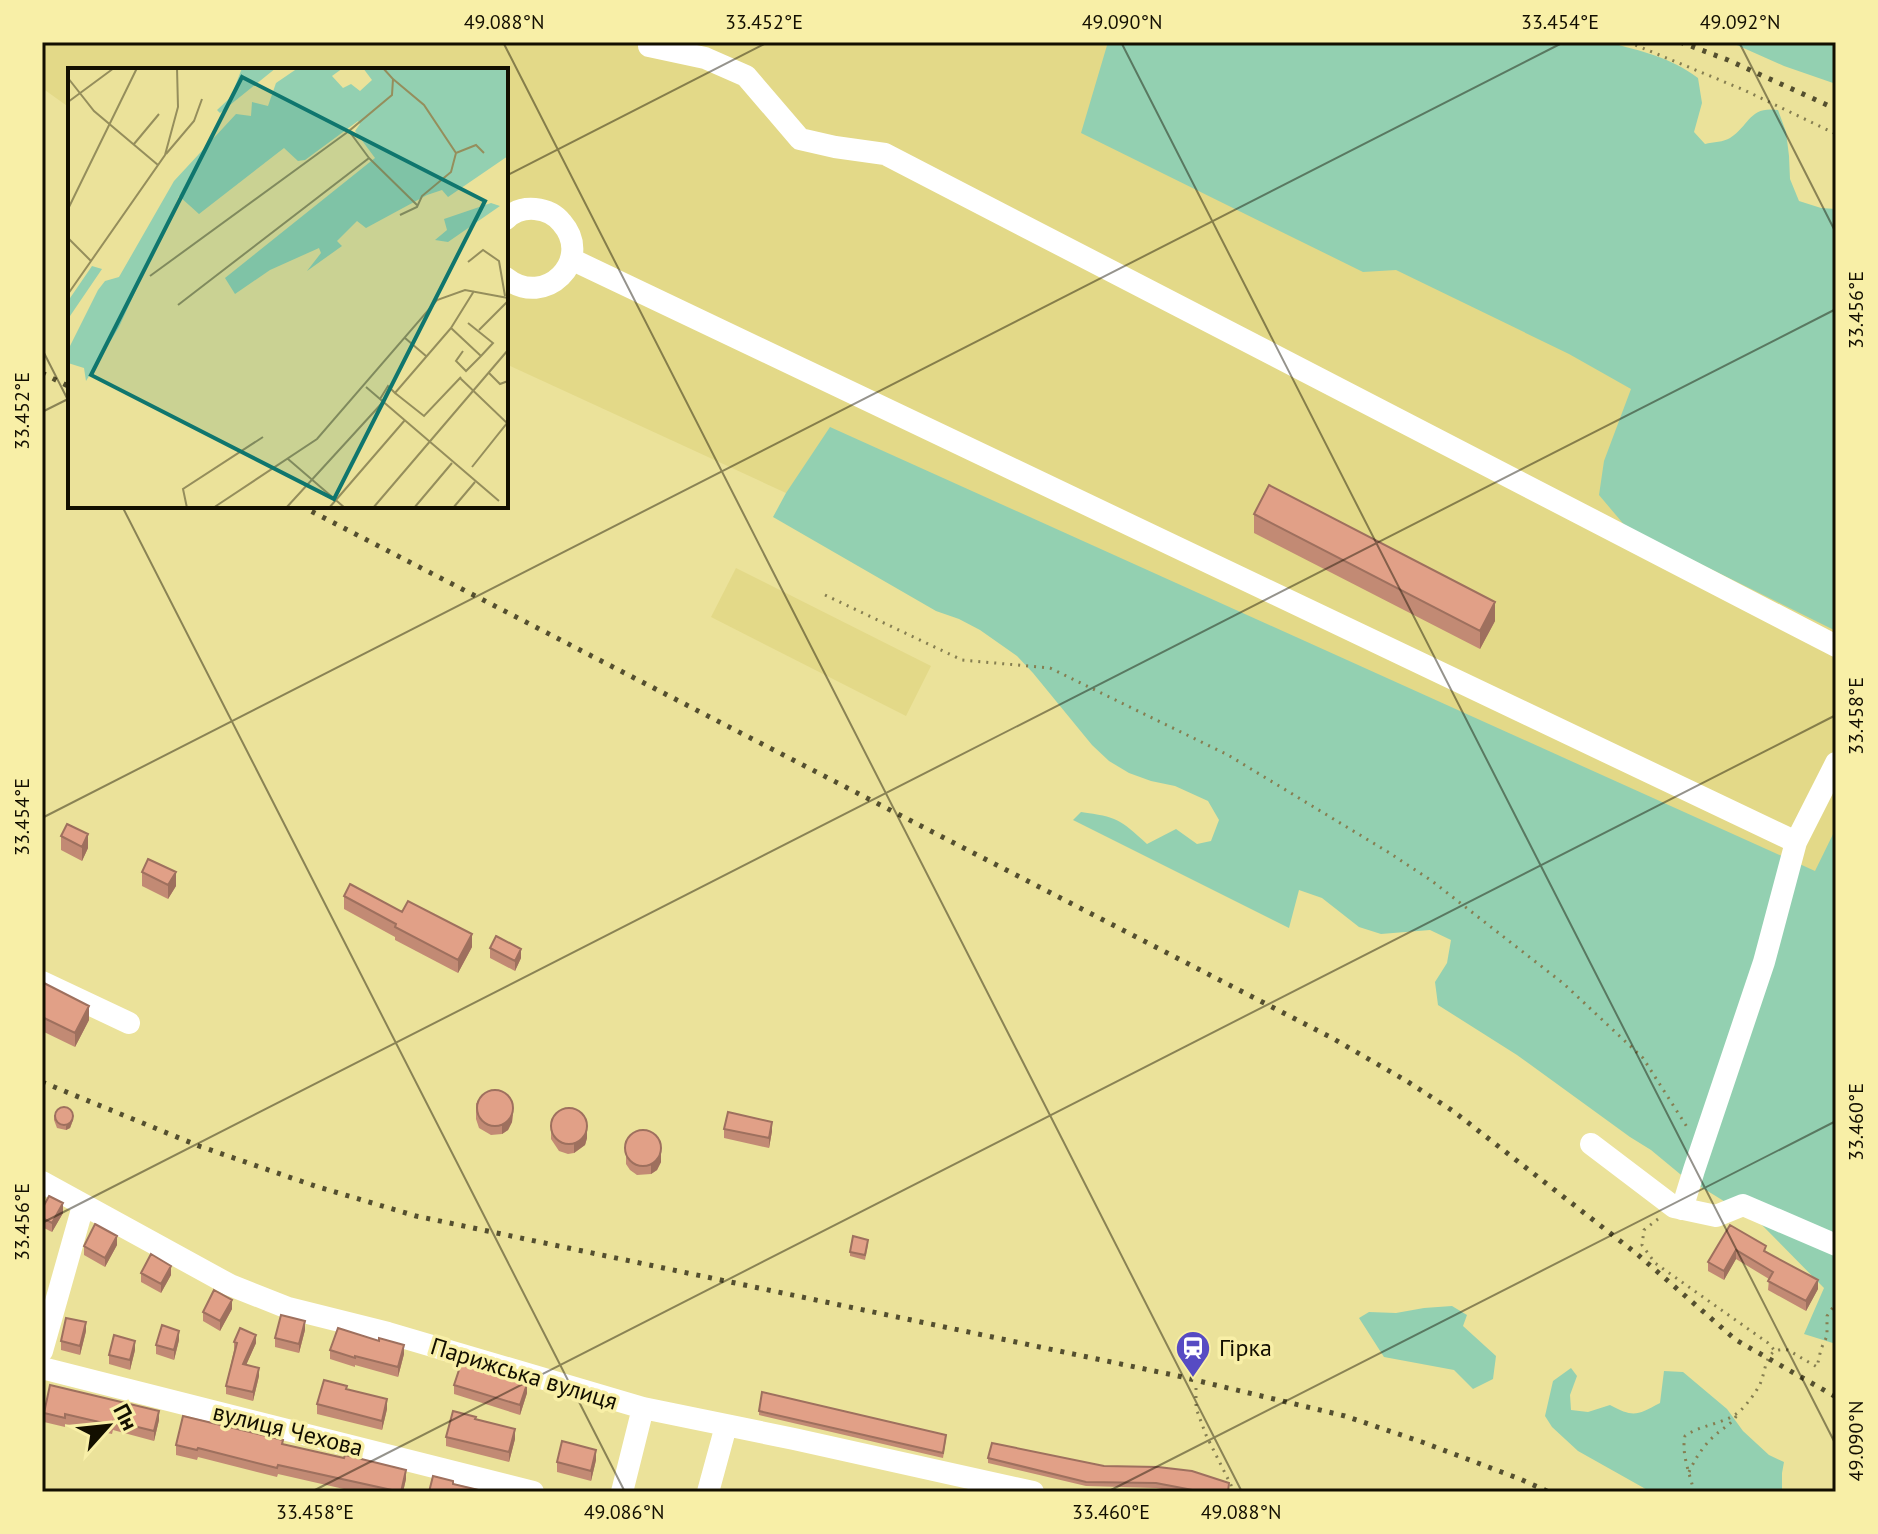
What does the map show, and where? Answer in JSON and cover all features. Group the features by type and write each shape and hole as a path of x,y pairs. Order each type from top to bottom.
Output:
{"street":[{"path":"649,46 705,58 746,76 800,139 885,154 1836,646"},
{"path":"508,217 526,209 542,209 557,217 567,229 572,243 571,259 565,273 553,283 538,288 523,288 508,279"},
{"path":"571,259 1796,842"},
{"path":"1678,1208 1764,962 1796,842 1836,763"},
{"path":"42,982 129,1023"},
{"path":"1591,1144 1678,1208 1716,1216 1743,1205 1836,1245"},
{"name":"Парижська вулиця","path":"42,1182 230,1285 274,1303 643,1408 987,1487 1033,1492"},
{"path":"42,1351 83,1206"},
{"name":"вулиця Чехова","path":"42,1368 533,1492"},
{"path":"622,1492 643,1408"},
{"path":"708,1492 726,1426"}],"path":[{"path":"1628,42 1744,90 1836,135"},
{"path":"825,595 962,660 1050,668 1228,755 1388,852 1432,881 1564,984 1643,1058 1700,1152"},
{"path":"1678,1208 1644,1230 1642,1245 1655,1263 1775,1351"},
{"path":"1689,1472 1697,1455 1715,1435 1732,1424 1761,1382 1768,1358 1775,1351 1788,1350 1817,1367 1827,1336 1827,1316 1836,1303"},
{"path":"1196,1388 1196,1408 1232,1492"},
{"path":"1694,1492 1685,1436 1699,1427 1739,1412"}],"shaded area":[{"path":"42,42 1466,42 1836,243 1836,996 786,493 508,365 508,68 68,68 68,107 42,88"},
{"path":"736,568 931,666 906,716 711,617"}],"green space":[{"path":"1108,42 1608,42 1666,60 1698,78 1702,103 1694,132 1705,144 1730,138 1761,111 1778,110 1786,132 1790,179 1799,201 1836,209 1836,631 1626,527 1599,495 1604,461 1631,389 1569,354 1396,270 1363,272 1081,133"},
{"path":"1730,42 1836,42 1836,84 1784,66"},
{"path":"830,427 1815,871 1836,828 1836,1344 1804,1334 1824,1288 1761,1224 1680,1174 1517,1055 1438,1005 1435,982 1447,963 1451,940 1430,930 1381,934 1359,927 1322,898 1299,890 1289,928 1073,820 1081,812 1111,818 1124,824 1147,844 1176,829 1197,844 1211,841 1219,820 1208,801 1175,786 1129,773 1109,761 1017,656 980,630 936,611 773,517"},
{"path":"1452,1306 1467,1315 1463,1326 1496,1356 1493,1379 1473,1389 1454,1370 1384,1357 1359,1318 1369,1312 1396,1313"},
{"path":"1571,1368 1577,1376 1570,1395 1571,1410 1588,1412 1610,1405 1630,1413 1646,1410 1660,1403 1664,1371 1683,1372 1727,1409 1743,1431 1769,1455 1784,1462 1782,1492 1651,1492 1578,1451 1552,1427 1545,1416 1553,1381"}],"building":[{"path":"1269,485 1495,602 1480,631 1254,514"},
{"path":"67,824 88,834 82,847 61,836"},
{"path":"148,859 176,872 168,885 142,872"},
{"path":"350,884 402,912 408,901 472,934 458,960 344,896"},
{"path":"496,936 521,949 515,961 490,948"},
{"path":"42,982 89,1006 75,1033 42,1017"},
{"path":"495,1090 508,1095 513,1108 508,1121 495,1126 482,1121 477,1108 482,1095"},
{"path":"64,1107 73,1116 64,1125 55,1116"},
{"path":"569,1108 582,1113 587,1126 582,1139 569,1144 556,1139 551,1126 556,1113"},
{"path":"728,1112 772,1122 769,1138 724,1129"},
{"path":"643,1130 656,1135 661,1148 656,1161 643,1166 630,1161 625,1148 630,1135"},
{"path":"49,1196 63,1203 52,1223 42,1218 42,1209"},
{"path":"95,1224 117,1236 105,1258 84,1246"},
{"path":"1730,1225 1766,1246 1764,1251 1818,1280 1806,1301 1768,1281 1773,1272 1736,1250 1724,1271 1708,1262"},
{"path":"853,1236 868,1240 865,1255 850,1252"},
{"path":"151,1254 171,1266 161,1284 141,1273"},
{"path":"214,1290 232,1300 220,1321 203,1312"},
{"path":"281,1315 305,1321 299,1344 275,1338"},
{"path":"66,1318 86,1322 80,1346 61,1341"},
{"path":"162,1325 179,1331 174,1350 156,1345"},
{"path":"240,1328 256,1335 243,1364 259,1368 253,1392 226,1386 237,1343 234,1342"},
{"path":"338,1328 404,1345 398,1367 330,1350"},
{"path":"114,1335 135,1341 130,1360 109,1355"},
{"path":"461,1364 527,1384 520,1405 454,1385"},
{"path":"324,1380 387,1399 382,1421 317,1404"},
{"path":"50,1385 159,1411 154,1431 113,1421 112,1425 65,1414 65,1418 44,1413"},
{"path":"762,1392 946,1435 943,1453 759,1411"},
{"path":"453,1411 515,1429 509,1452 446,1437"},
{"path":"183,1416 283,1440 282,1444 406,1470 401,1492 176,1445"},
{"path":"562,1441 596,1450 591,1471 557,1462"},
{"path":"992,1443 1104,1466 1192,1471 1229,1483 1228,1492 1203,1492 1156,1483 1086,1482 988,1458"},
{"path":"433,1476 453,1481 453,1484 487,1492 429,1492"}],"railway":[{"path":"1680,42 1728,60 1836,109"},
{"path":"42,373 68,386"},
{"path":"305,508 1332,1038 1405,1080 1453,1111 1637,1254 1736,1340 1836,1397"},
{"path":"42,1082 199,1146 315,1186 416,1216 1178,1376 1345,1416 1422,1442 1549,1492"}],"place":[{"name":"Гірка","path":"1193,1379"}]}
